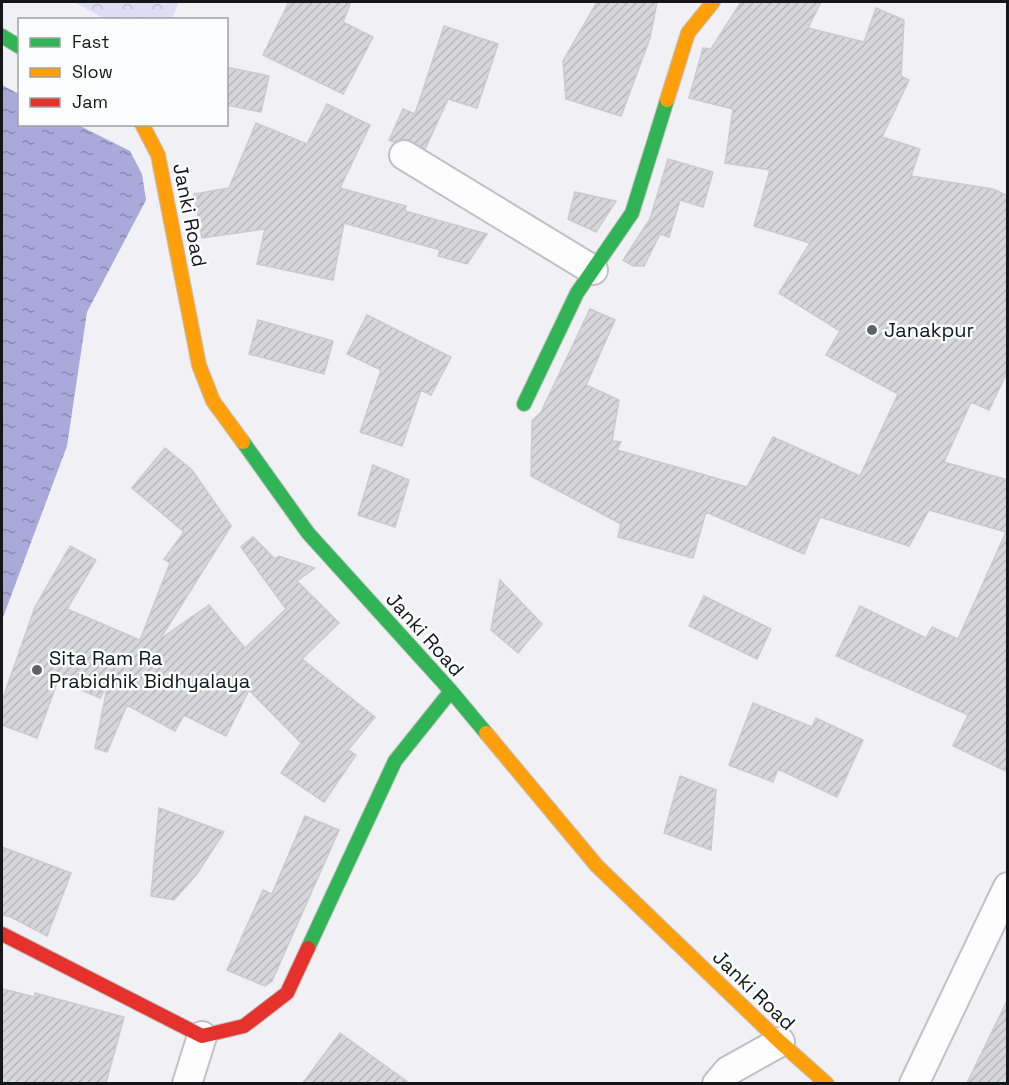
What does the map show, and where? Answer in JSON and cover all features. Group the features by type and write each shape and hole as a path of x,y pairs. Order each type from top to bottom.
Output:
{"street":[{"path":"524,404 577,293 632,213 688,33 713,2"},
{"path":"2,36 18,46"},
{"name":"Janki Road","path":"143,126 158,154 199,365 213,401 308,533 451,692 597,866 780,1042 827,1083"},
{"path":"404,155 593,270"},
{"path":"2,934 202,1036 244,1026 287,993 395,761 451,692"},
{"path":"914,1083 1008,887"},
{"path":"187,1083 202,1036"},
{"path":"717,1083 728,1071 780,1042"}],"green space":[{"path":"74,2 179,2 172,18 103,18"}],"water":[{"path":"2,85 18,93 18,126 80,126 130,151 142,174 146,200 87,312 67,446 2,620"}],"building":[{"path":"289,2 351,2 343,22 373,37 343,94 263,55"},
{"path":"597,2 657,2 650,38 621,116 566,99 563,61"},
{"path":"741,2 821,2 808,28 864,42 876,8 904,20 901,76 909,80 882,137 920,149 911,176 993,189 1008,196 1008,370 989,410 971,402 944,462 1008,480 1008,772 953,746 968,715 836,656 860,606 926,638 932,627 958,639 1006,532 929,510 909,546 820,517 804,554 706,512 693,558 618,537 621,524 531,476 532,421 541,412 590,309 615,320 586,385 619,400 612,441 621,442 617,450 747,487 773,437 860,476 898,394 826,355 840,331 779,293 810,243 754,226 770,170 725,163 733,109 689,98 703,48 711,49"},
{"path":"444,26 498,44 477,108 448,99 425,149 405,139 394,142 389,140 403,109 415,114"},
{"path":"228,67 269,76 261,112 228,105"},
{"path":"327,104 370,125 340,188 406,206 405,211 487,234 467,264 438,256 440,250 344,223 333,280 257,264 265,229 202,238 194,194 229,188 256,123 307,144"},
{"path":"668,159 713,172 703,207 680,200 669,237 660,234 644,266 633,266 623,260 650,219"},
{"path":"575,192 616,201 596,232 568,219"},
{"path":"367,315 451,357 431,395 421,390 402,446 360,432 381,370 347,354"},
{"path":"258,320 333,341 324,374 249,354"},
{"path":"165,448 192,470 231,526 160,639 209,605 245,648 286,609 241,547 253,537 275,559 279,556 315,568 297,581 339,623 302,659 375,717 348,750 356,755 324,802 281,773 301,743 249,690 226,736 184,715 175,731 127,705 107,752 95,748 108,684 100,698 58,680 37,738 2,725 2,701 35,607 70,546 96,560 67,609 140,640 170,563 164,559 184,532 132,488"},
{"path":"373,465 409,480 395,527 358,515"},
{"path":"500,580 542,624 518,653 491,630"},
{"path":"704,596 771,629 757,659 689,626"},
{"path":"753,703 812,727 816,718 863,740 837,797 778,769 773,782 729,765"},
{"path":"680,776 716,790 711,850 664,833"},
{"path":"159,808 224,832 197,874 174,900 151,896"},
{"path":"305,816 339,830 272,981 265,986 227,970 263,890 272,894"},
{"path":"2,847 71,873 47,936 11,917 2,915"},
{"path":"2,989 35,997 35,993 124,1017 106,1083 2,1083"},
{"path":"1008,999 1008,1083 967,1083"},
{"path":"340,1033 409,1083 303,1083"}],"traffic: fast":[{"path":"2,36 18,46"},
{"path":"524,404 577,293 632,213 667,100"},
{"path":"243,442 308,533 486,733"},
{"path":"308,948 395,761 451,691"}],"traffic: slow":[{"path":"667,100 688,33 713,2"},
{"path":"143,126 158,155 199,365 213,401 243,442"},
{"path":"486,733 597,866 780,1042 827,1084"}],"traffic: jam":[{"path":"2,934 202,1036 244,1026 287,993 308,948"}],"place":[{"name":"Janakpur","path":"872,330"},
{"name":"Sita Ram Ra Prabidhik Bidhyalaya","path":"37,670"}]}
